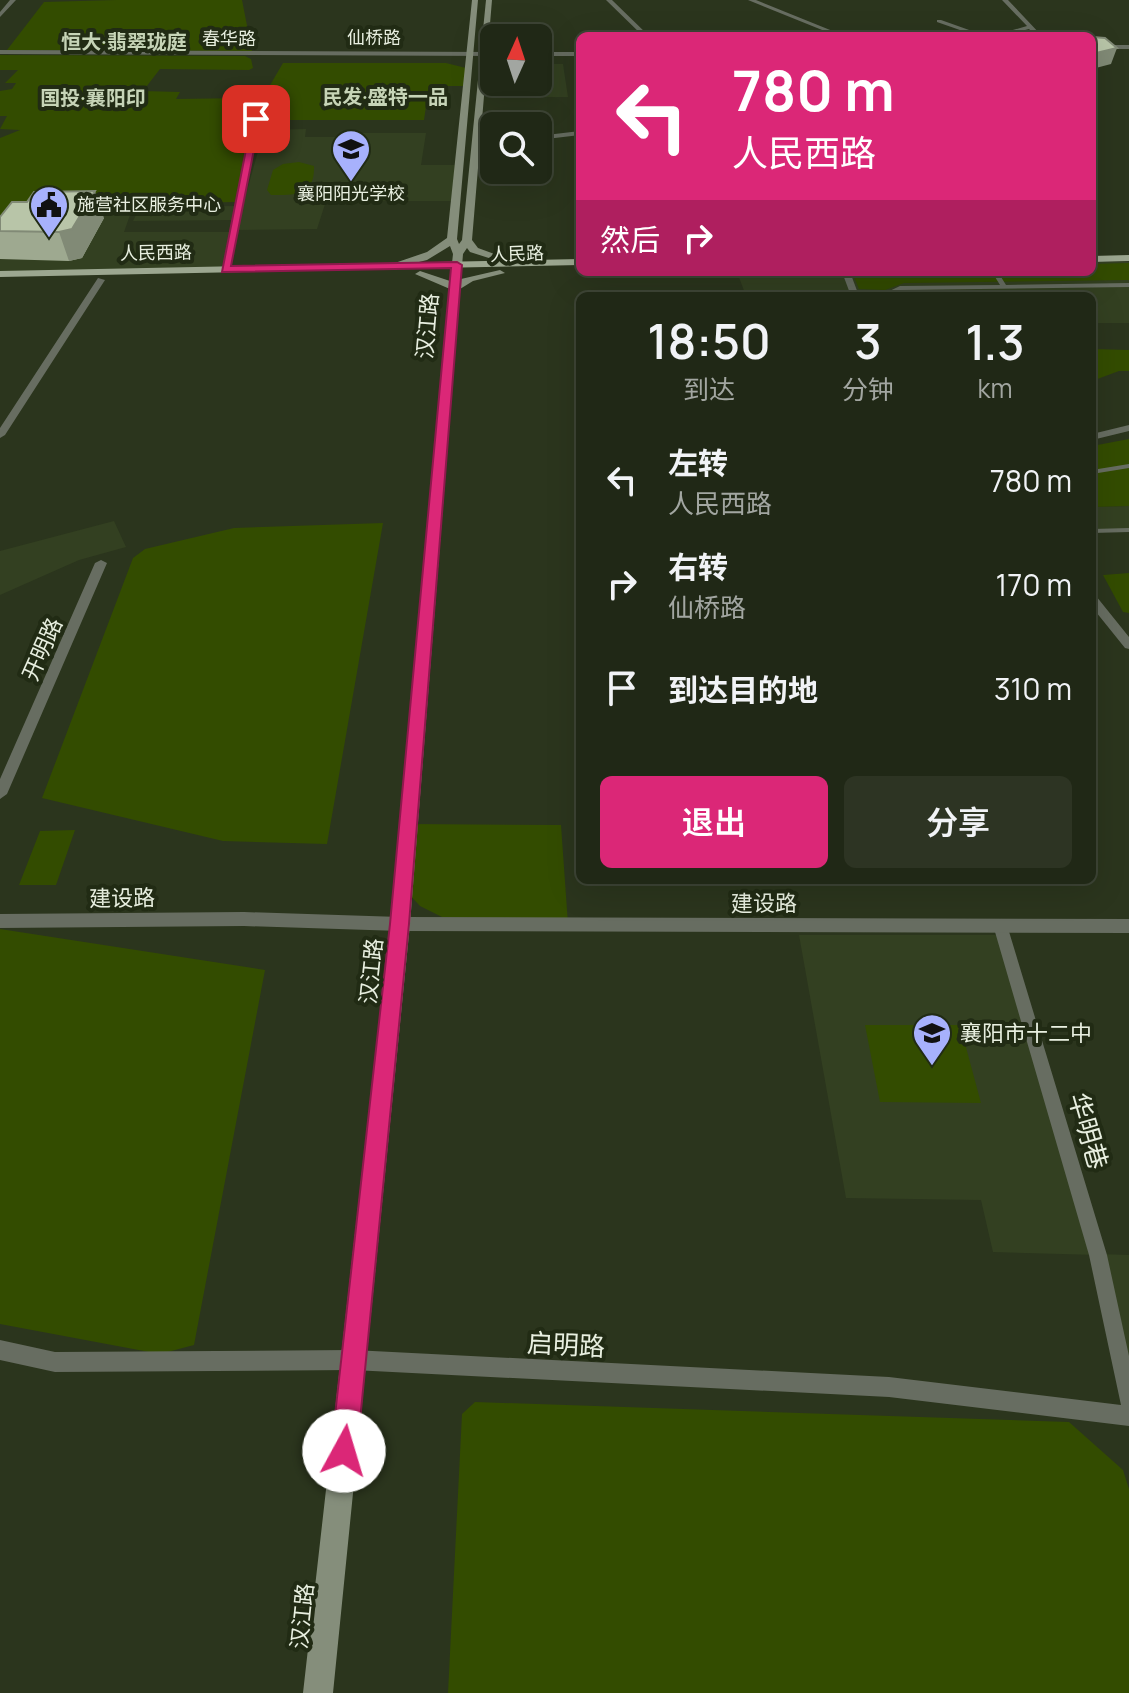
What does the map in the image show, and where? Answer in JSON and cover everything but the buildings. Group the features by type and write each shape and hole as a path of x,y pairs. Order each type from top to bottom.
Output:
{"main road":[{"name":"汉江路","path":"318,1693 400,924 457,260 468,54 475,0"},
{"name":"汉江路","path":"486,24 489,0"},
{"name":"汉江路","path":"457,260 477,139 480,96"},
{"path":"391,266 423,260 437,253 457,260 474,250 514,263"},
{"path":"1096,252 1129,251"},
{"path":"1096,259 1129,258"},
{"name":"人民路","path":"457,260 576,262"},
{"name":"人民路","path":"457,260 500,273 576,271"},
{"name":"人民西路","path":"0,274 391,266 457,260"},
{"name":"人民西路","path":"0,281 420,274 457,260"}],"street":[{"path":"0,15 13,0"},
{"path":"609,0 642,32"},
{"path":"751,0 832,32"},
{"path":"1005,0 1035,32"},
{"path":"939,21 971,32"},
{"path":"1011,32 1031,27"},
{"path":"1096,47 1129,47"},
{"name":"春华路","path":"0,52 265,54"},
{"name":"仙桥路","path":"265,54 480,54"},
{"path":"552,54 576,54"},
{"path":"226,270 260,92"},
{"path":"552,136 576,133"},
{"path":"997,276 1004,287"},
{"path":"0,435 101,280"},
{"path":"891,292 900,288 1129,285"},
{"path":"1096,436 1129,428"},
{"path":"1096,471 1129,466"},
{"path":"1096,531 1129,530"},
{"name":"开明路","path":"0,794 101,563"},
{"path":"1096,604 1129,645"},
{"name":"建设路","path":"0,921 244,919 400,924 1129,926"},
{"name":"华明巷","path":"1000,925 1098,1255 1129,1401"},
{"name":"启明路","path":"0,1350 55,1362 353,1360 889,1387 1129,1416"}],"shaded area":[{"path":"552,64 563,64 568,97 491,97 552,96"},
{"name":"襄阳阳光学校","path":"306,129 305,137 339,137 340,133 426,133 421,165 455,165 451,201 326,201 317,229 236,230 264,130"},
{"path":"238,206 233,220 133,221 140,207"},
{"path":"130,215 124,232 233,232 226,270 0,274 0,217"},
{"path":"1096,262 1129,262 1129,323 1096,323 1096,292 744,292 738,276 1096,276"},
{"path":"1129,506 1129,530 1096,531 1096,507"},
{"path":"114,521 126,547 79,560 0,595 0,551"},
{"name":"襄阳市十二中","path":"799,935 1003,935 1098,1254 1129,1255 1129,1401 1098,1255 993,1252 981,1200 846,1198"}],"green space":[{"path":"242,0 252,51 7,50 44,2"},
{"path":"0,55 245,56 251,59 253,68 249,70 160,69 143,91 180,92 176,99 248,98 241,129 230,129 236,134 227,148 243,148 246,152 235,202 144,204 109,215 0,215 0,138 20,130 0,129 7,116 0,116 0,91 12,89 16,83 5,83 18,70 0,70"},
{"path":"283,63 446,63 466,68 465,86 429,86 424,120 277,120 278,115 265,112 266,92"},
{"path":"299,162 314,166 307,188 296,194 271,195 267,190 273,170 283,164"},
{"path":"1129,263 1129,280 904,283 885,290 859,289 854,276 1096,276 1096,264"},
{"path":"1096,349 1129,350 1129,371 1119,371 1096,380"},
{"path":"1129,439 1129,506 1096,507 1096,445"},
{"path":"383,523 327,844 223,841 42,798 133,558 145,549 234,528"},
{"path":"1129,573 1129,613 1123,612 1103,575"},
{"path":"408,824 561,825 568,924 442,917 420,906 403,888"},
{"path":"75,830 56,885 19,885 40,831"},
{"path":"0,929 265,970 194,1345 160,1354 0,1324"},
{"path":"865,1025 960,1025 981,1103 880,1102"},
{"path":"475,1402 1069,1422 1123,1470 1129,1489 1129,1693 448,1693 462,1414"}],"place":[{"name":"襄阳阳光学校","path":"351,183"},
{"name":"施营社区服务中心","path":"49,239"},
{"name":"襄阳市十二中","path":"932,1067"}],"district":[{"name":"恒大·翡翠珑庭","path":"124,42"},
{"name":"民发·盛特一品","path":"385,97"},
{"name":"国投·襄阳印","path":"93,98"}],"route":[{"path":"256,119 226,270 457,265 400,924 344,1451"}]}
